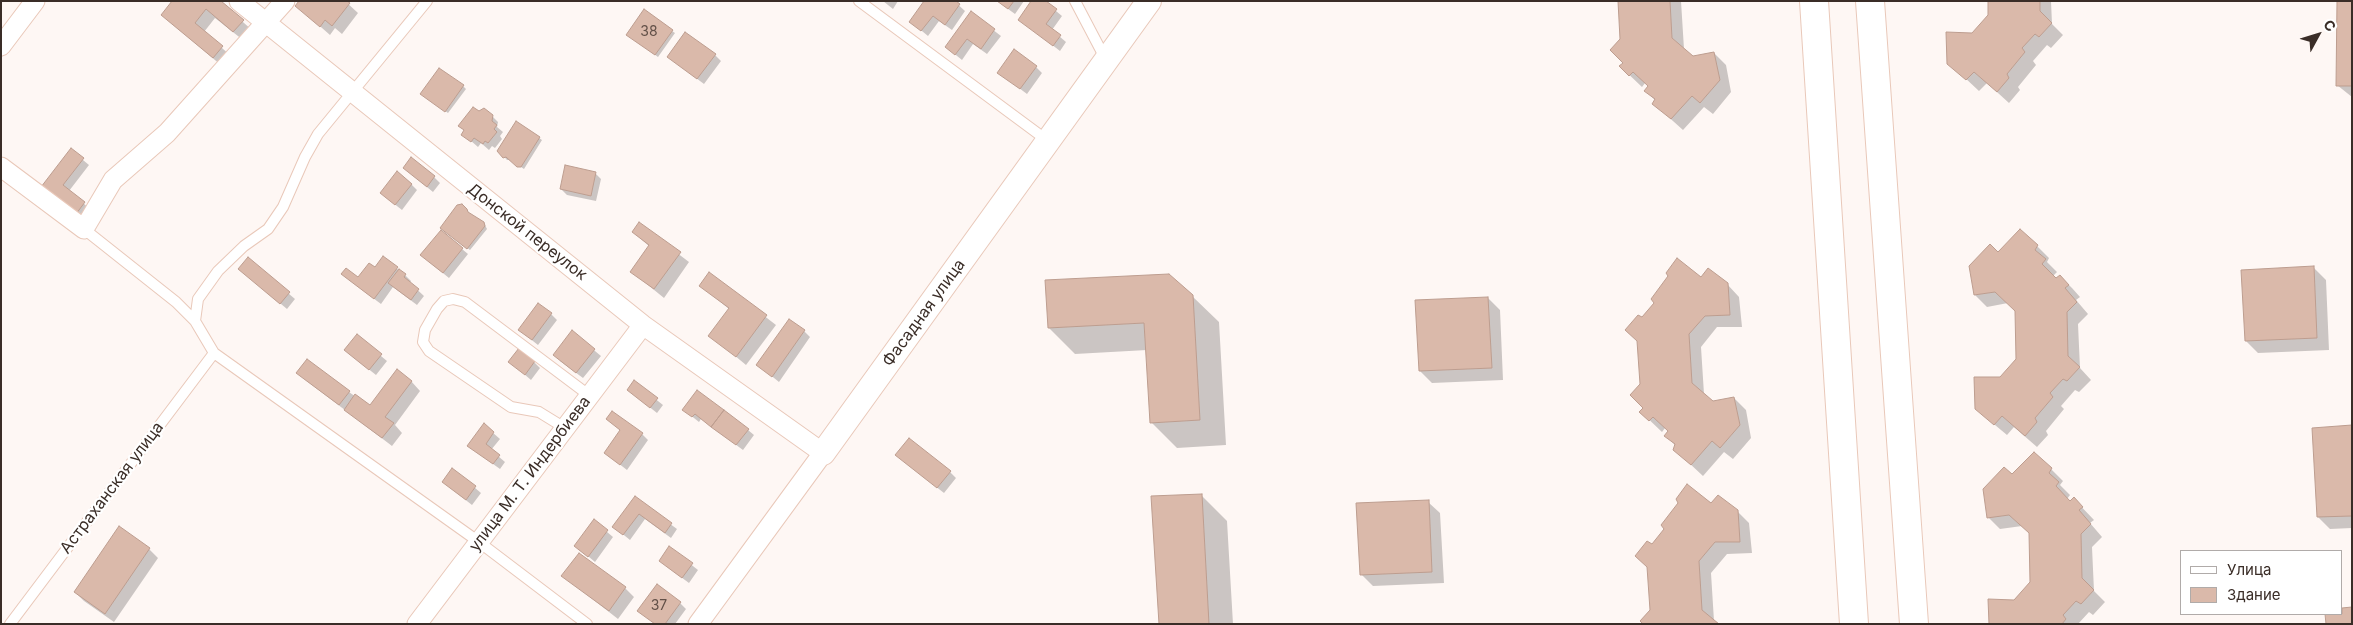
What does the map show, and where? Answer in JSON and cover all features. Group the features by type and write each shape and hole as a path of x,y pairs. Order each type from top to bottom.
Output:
{"main road":[{"path":"1814,1 1854,624"},
{"path":"1870,1 1914,624"}],"street":[{"path":"1,46 35,1"},
{"name":"Донской переулок","path":"239,1 643,325 823,453"},
{"path":"1,167 84,229 113,180 167,132 267,24 285,1"},
{"name":"Фасадная улица","path":"698,624 1149,1"},
{"name":"улица М. Т. Индербиева","path":"417,624 643,325"}],"lane":[{"path":"195,321 198,299 218,271 244,246 268,229 283,207 305,157 318,134 427,1"},
{"path":"859,1 1048,141"},
{"path":"1075,1 1106,61"},
{"path":"84,229 176,302 195,321 214,353 479,542 587,624"},
{"path":"565,428 538,412 511,407 429,351 424,342 425,330 437,309 444,301 453,299 466,302 590,396"},
{"name":"Астраханская улица","path":"10,624 214,353"}],"building":[{"path":"172,1 221,1 244,20 233,32 206,9 195,23 223,46 213,58 161,15"},
{"path":"299,1 347,1 350,3 332,26 325,20 320,27 295,6"},
{"path":"924,1 956,1 960,4 945,25 933,16 921,31 909,22"},
{"path":"997,1 1014,1 1008,9"},
{"path":"1031,1 1046,1 1057,9 1046,24 1061,35 1053,46 1018,20"},
{"path":"1618,1 1670,1 1672,38 1693,56 1714,52 1720,80 1700,103 1692,96 1671,119 1652,104 1655,99 1644,91 1648,86 1633,72 1629,76 1619,66 1623,63 1610,50 1620,39"},
{"path":"1988,1 2040,1 2040,11 2052,23 2039,37 2035,34 2022,48 2025,52 2007,74 2009,78 1997,92 1974,72 1966,80 1947,64 1946,32 1972,33 1988,15"},
{"path":"2337,1 2352,1 2352,86 2336,86"},
{"path":"644,9 673,30 655,55 626,35"},
{"path":"971,11 995,29 981,49 967,39 955,55 945,47"},
{"path":"685,32 716,54 697,79 667,57"},
{"path":"1014,49 1037,66 1020,89 997,73"},
{"path":"439,68 464,85 445,112 420,94"},
{"path":"473,107 479,111 484,108 493,115 492,121 497,125 494,129 497,132 488,143 485,141 483,144 474,138 471,142 461,135 464,130 458,126"},
{"path":"516,121 540,137 521,167 517,167 506,157 503,158 497,151"},
{"path":"71,148 84,158 63,185 85,202 76,214 41,187"},
{"path":"411,157 435,176 427,187 403,168"},
{"path":"565,165 596,172 591,196 560,189"},
{"path":"397,171 412,184 395,205 380,193"},
{"path":"462,204 468,212 484,222 485,226 467,249 440,228 457,205"},
{"path":"639,222 681,252 654,289 630,272 649,245 632,232"},
{"path":"2020,229 2038,245 2035,250 2046,259 2042,264 2056,278 2060,275 2069,285 2065,288 2077,302 2067,312 2068,356 2080,367 2067,381 2063,379 2050,393 2053,397 2035,418 2037,422 2025,436 2002,416 1994,425 1975,409 1974,377 2000,377 2016,359 2015,311 1995,292 1974,295 1969,266 1990,244 1998,252"},
{"path":"441,230 463,248 443,273 420,255"},
{"path":"383,256 398,267 374,299 341,274 346,268 358,277 369,263 375,267"},
{"path":"248,257 290,292 280,304 238,269"},
{"path":"1677,258 1701,277 1708,268 1728,283 1730,315 1705,316 1689,334 1692,383 1713,401 1734,397 1740,425 1720,448 1712,441 1691,465 1673,450 1675,444 1664,436 1668,431 1653,417 1649,421 1639,412 1643,408 1630,395 1640,384 1637,341 1625,330 1638,315 1642,317 1654,303 1651,299 1668,276 1666,273"},
{"path":"2314,266 2317,338 2245,341 2241,270"},
{"path":"399,269 406,274 404,277 419,289 411,300 388,283"},
{"path":"709,272 767,315 736,357 708,336 729,308 699,286"},
{"path":"1169,274 1193,295 1200,420 1150,423 1144,323 1048,328 1045,280"},
{"path":"1488,297 1492,368 1419,371 1415,300"},
{"path":"538,303 552,313 532,340 518,330"},
{"path":"789,319 805,330 772,377 756,365"},
{"path":"572,330 595,349 576,373 553,355"},
{"path":"357,334 382,354 369,370 344,350"},
{"path":"519,348 535,361 525,375 508,362"},
{"path":"307,359 350,391 339,405 296,373"},
{"path":"397,369 412,381 385,417 394,423 382,438 344,410 355,394 370,405"},
{"path":"634,380 658,398 650,408 627,390"},
{"path":"697,390 724,410 711,427 695,414 692,417 682,410"},
{"path":"724,410 749,429 736,445 711,427"},
{"path":"612,411 643,433 620,465 604,453 620,430 606,419"},
{"path":"484,423 494,432 486,444 500,455 493,464 467,446"},
{"path":"2352,425 2352,516 2317,517 2312,428"},
{"path":"909,438 951,471 937,488 895,455"},
{"path":"2034,452 2052,468 2049,473 2059,482 2056,486 2070,501 2074,497 2083,507 2079,510 2091,524 2081,534 2082,578 2094,590 2081,604 2076,601 2063,615 2066,619 2062,624 1989,624 1988,599 2014,600 2030,582 2029,533 2009,515 1987,518 1983,489 2004,467 2012,474"},
{"path":"452,468 476,486 466,500 442,482"},
{"path":"1687,484 1711,503 1718,495 1738,510 1740,542 1715,542 1699,561 1702,610 1719,624 1643,624 1640,621 1650,610 1647,567 1635,556 1647,541 1652,544 1664,529 1661,525 1678,503 1676,499"},
{"path":"1202,494 1209,624 1159,624 1151,496"},
{"path":"635,496 672,523 665,533 639,514 623,535 612,527"},
{"path":"1429,500 1432,572 1360,575 1356,503"},
{"path":"594,519 608,530 588,557 574,546"},
{"path":"119,526 150,548 105,614 74,592"},
{"path":"669,546 693,563 682,578 659,561"},
{"path":"579,553 626,587 609,611 561,576"},
{"path":"657,584 681,602 665,624 655,624 637,611"},
{"path":"2352,607 2352,624 2326,624 2325,615 2343,615 2343,608"}]}
